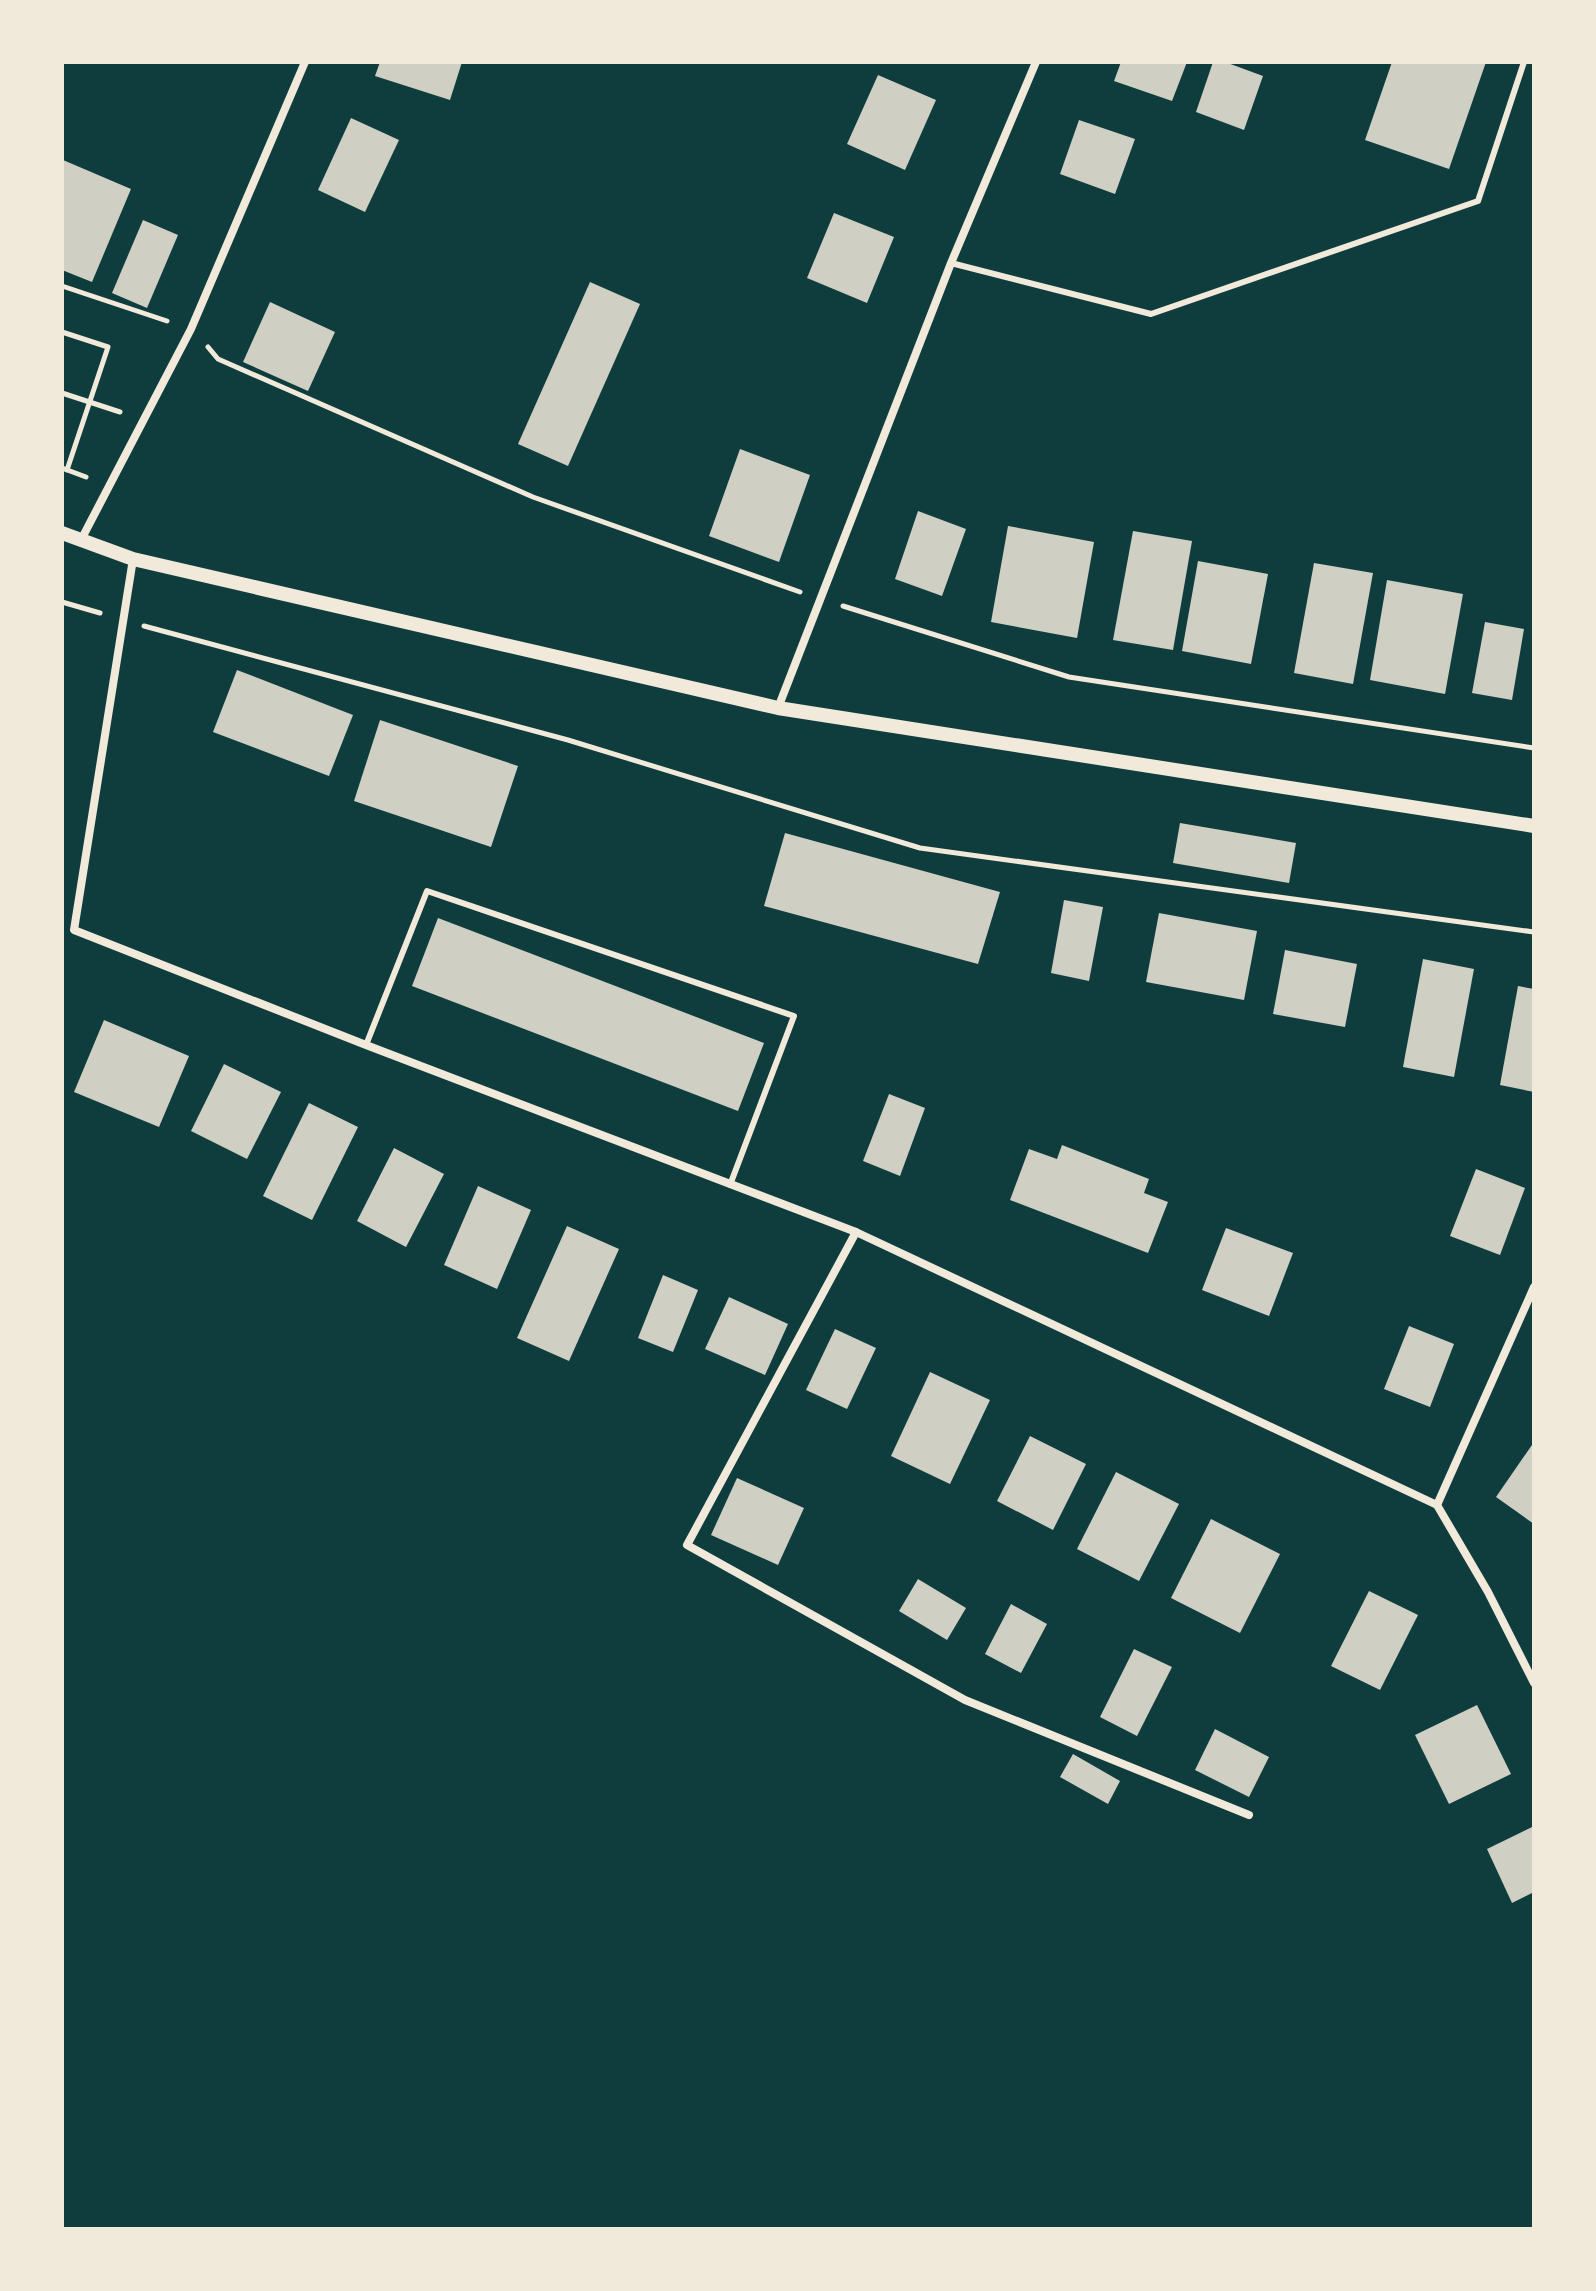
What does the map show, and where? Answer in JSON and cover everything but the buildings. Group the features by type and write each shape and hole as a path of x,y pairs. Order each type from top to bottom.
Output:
{"street":[{"path":"81,540 191,329 305,62"},
{"path":"778,708 951,263 1036,62"},
{"path":"62,533 133,559 778,708 1534,826"},
{"path":"133,559 74,930 856,1232 1437,1505 1488,1592 1534,1683"},
{"path":"856,1232 687,1545 965,1700 1249,1815"},
{"path":"1437,1505 1534,1287"}],"lane":[{"path":"951,263 1151,314 1478,201 1524,62"},
{"path":"366,1045 427,891 794,1016 730,1185"}],"path":[{"path":"62,286 191,329"},
{"path":"62,332 108,347 67,470 62,468"},
{"path":"62,393 90,402"},
{"path":"62,602 568,740 920,848 1534,932"}]}
